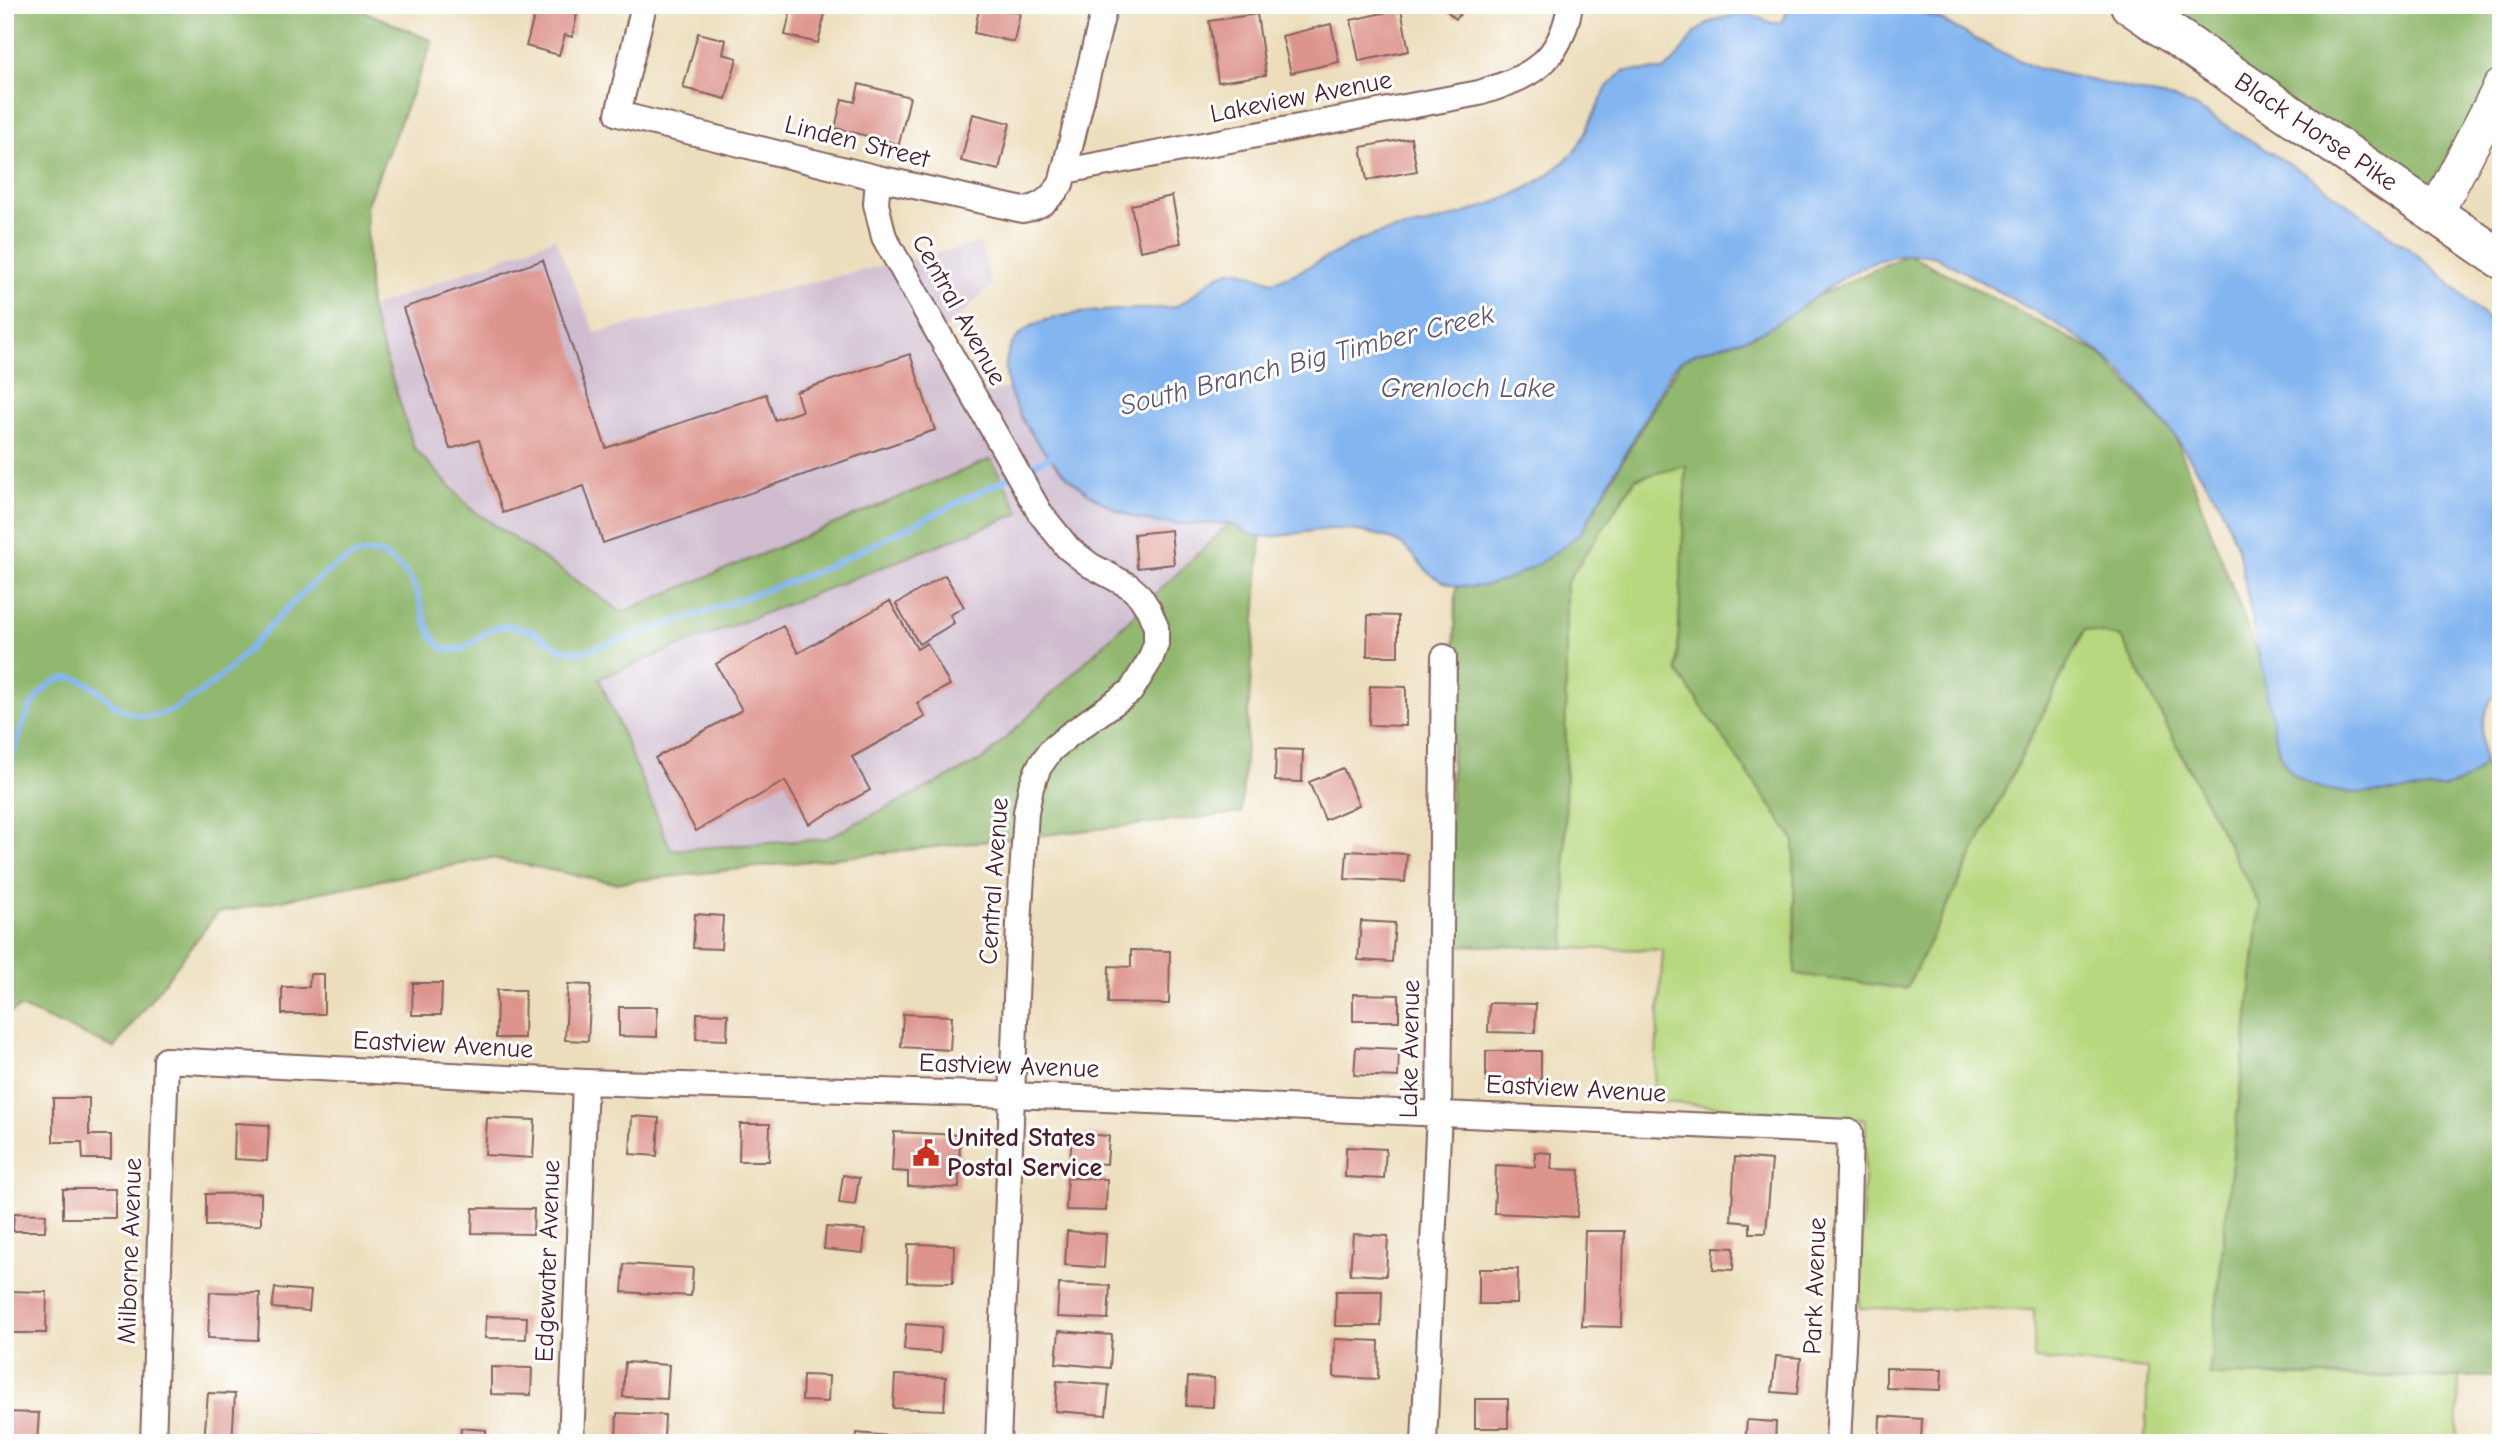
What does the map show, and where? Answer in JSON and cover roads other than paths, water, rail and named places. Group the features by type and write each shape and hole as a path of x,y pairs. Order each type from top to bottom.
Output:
{"main road":[{"name":"Black Horse Pike","path":"2130,5 2501,259"},
{"path":"2435,214 2501,88"}],"street":[{"name":"Linden Street","path":"644,5 618,114 878,178 1023,210 1045,203 1061,184 1065,171"},
{"path":"1065,171 1105,5"},
{"name":"Lakeview Avenue","path":"1065,171 1479,93 1523,78 1553,54 1563,38 1570,5"},
{"name":"Central Avenue","path":"878,178 876,204 884,237 1040,513 1060,540 1090,565 1129,586 1140,596 1156,627 1156,644 1150,660 1131,691 1051,750 1039,767 1031,787 1026,812 998,1443"},
{"name":"Lake Avenue","path":"1424,1443 1439,1112 1444,657"},
{"name":"Eastview Avenue","path":"166,1060 585,1082 1013,1095 1850,1132"},
{"name":"Milborne Avenue","path":"153,1443 166,1060"},
{"name":"Edgewater Avenue","path":"571,1443 585,1082"},
{"name":"Park Avenue","path":"1838,1443 1850,1132"}],"water":[{"name":"Grenloch Lake","path":"1790,5 1893,5 1916,10 2036,68 2174,99 2194,106 2312,178 2428,263 2501,332 2501,687 2485,713 2481,732 2484,762 2472,776 2444,788 2364,793 2323,789 2305,782 2291,772 2279,754 2238,548 2220,504 2175,436 2122,372 2102,354 2057,324 1937,257 1910,254 1885,258 1862,267 1774,325 1742,340 1700,352 1681,361 1673,368 1582,531 1533,567 1493,584 1473,587 1454,585 1436,578 1401,544 1383,536 1363,532 1333,529 1263,537 1226,523 1163,523 1134,517 1107,504 1074,482 1048,455 1023,421 1007,382 1006,363 1011,346 1024,331 1038,323 1096,311 1174,307 1190,298 1214,278 1231,271 1276,281 1300,272 1368,237 1451,217 1511,196 1547,175 1578,147 1607,87 1624,71 1663,70 1673,62 1695,33 1718,19 1748,12 1771,23 1778,23 1783,20"}],"waterway":[{"name":"South Branch Big Timber Creek","path":"1023,470 1054,455"},
{"name":"South Branch Big Timber Creek","path":"5,774 32,705 53,683 61,679 78,679 119,708 133,714 153,716 172,710 219,678 299,596 351,557 366,553 380,554 389,558 403,571 412,582 428,628 444,649 464,648 488,631 504,625 532,631 561,649 582,652 697,615 821,570 1014,475"}],"place":[{"name":"United States Postal Service","path":"926,1153"}]}
